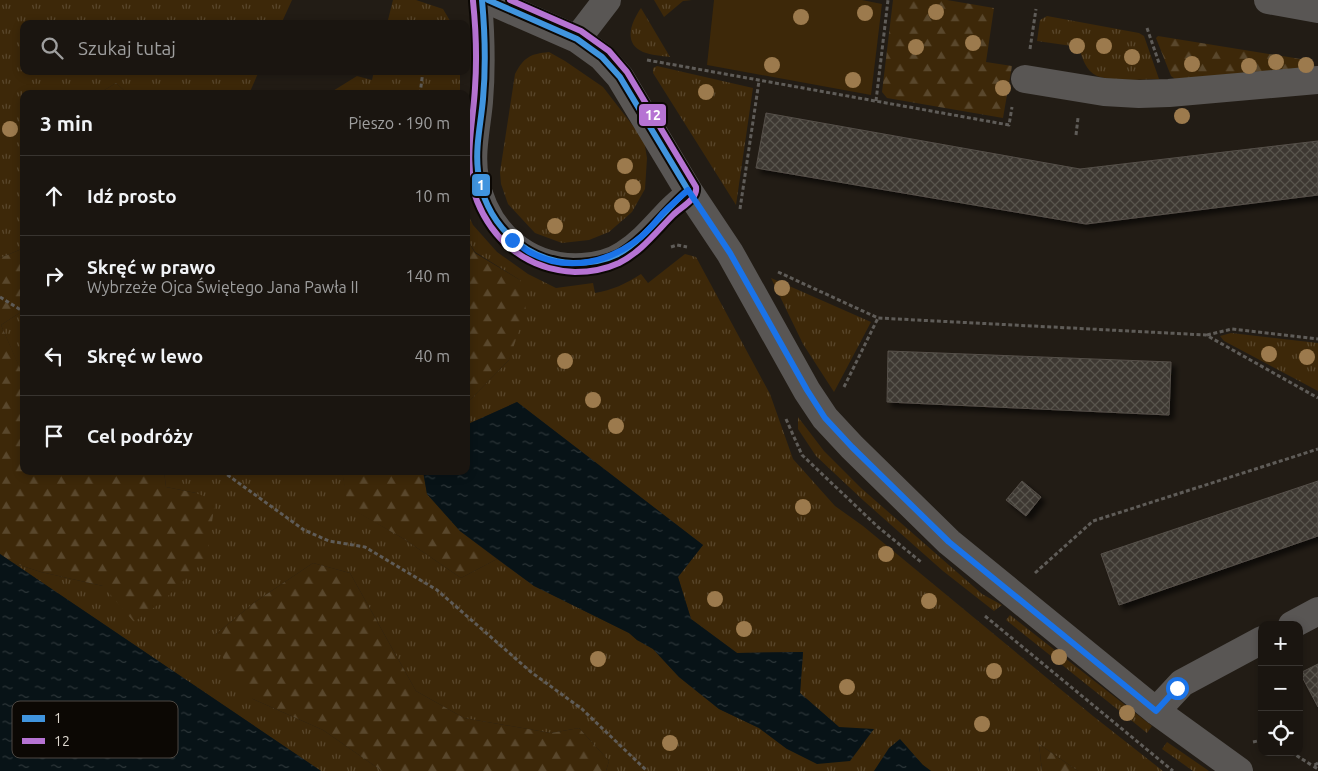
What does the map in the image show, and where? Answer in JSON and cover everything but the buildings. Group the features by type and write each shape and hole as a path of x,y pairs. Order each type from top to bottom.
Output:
{"street":[{"path":"488,0 577,39 602,57 620,78 688,190 730,253 807,390 825,418 852,447 949,542 1156,711 1242,758"},
{"path":"577,39 607,0"},
{"path":"1268,0 1318,8"},
{"path":"1025,79 1104,92 1139,94 1318,80"},
{"path":"1299,621 1318,611"},
{"path":"1156,711 1182,683 1258,642"}],"lane":[{"path":"482,0 486,55 478,152 478,176 485,199 496,221 512,240 531,253 553,262 572,264 607,258 622,251 643,235 688,190"}],"path":[{"path":"876,101 888,0"},
{"path":"639,59 1009,125"},
{"path":"421,90 423,75"},
{"path":"740,211 759,81"},
{"path":"771,268 878,318 1206,335 1232,329 1318,339"},
{"path":"0,297 20,310"},
{"path":"1206,335 1318,398"},
{"path":"1016,597 1032,576 1093,520 1318,449"},
{"path":"227,475 304,530 329,541 365,547 437,590 531,672 582,709 647,771"},
{"path":"1242,758 1258,744"},
{"path":"1298,756 1318,769"},
{"path":"1314,766 1318,763"}],"green space":[{"path":"0,0 292,0 283,20 20,20 20,75 257,75 251,90 124,90 116,83 105,90 20,90 20,250 0,258"},
{"path":"393,0 416,0 443,9 450,20 388,20"},
{"path":"654,0 692,0 683,1 664,17"},
{"path":"714,0 862,0 882,4 871,95 707,65"},
{"path":"893,0 947,0 994,8 986,62 1012,66 1003,118 887,98 882,92"},
{"path":"641,8 670,57 643,52 633,43 631,38 632,25"},
{"path":"1047,16 1139,33 1144,36 1159,79 1119,80 1093,74 1087,68 1079,47 1037,41 1040,20"},
{"path":"1158,36 1313,61 1315,67 1175,79 1171,76 1156,38"},
{"path":"549,52 603,87 644,140 647,158 645,189 632,212 609,232 589,240 562,243 535,233 508,204 501,184 500,172 515,74 528,57"},
{"path":"657,66 753,88 736,205 653,73 653,68"},
{"path":"373,75 460,75 460,90 334,90 357,76 372,80"},
{"path":"116,83 124,90 105,90"},
{"path":"470,219 473,225 497,252 528,274 556,288 593,283 595,293 619,286 641,274 648,283 685,254 696,257 770,394 793,459 835,506 863,526 1093,716 1163,771 1078,771 1039,744 1042,771 931,771 923,765 874,771 606,771 609,761 579,728 551,733 464,718 416,691 350,573 313,563 255,602 216,634 253,699 323,730 382,771 321,771 13,563 41,572 103,586 196,493 166,487 164,475 343,475 349,507 404,539 461,578 497,559 534,586 629,633 653,649 679,677 719,709 759,728 787,749 839,727 800,693 803,652 737,653 691,619 678,577 703,545 517,402 470,423 470,400 509,360 520,280 475,252 470,244"},
{"path":"470,244 475,253 520,280 526,310 509,360 470,400"},
{"path":"20,250 20,313 1,325 20,368 20,475 164,475 166,487 196,493 215,501 207,557 163,601 134,622 103,586 41,572 13,563 0,554 0,258"},
{"path":"771,278 871,322 834,392 803,344"},
{"path":"20,313 20,369 1,325"},
{"path":"1231,333 1318,343 1318,391 1224,341 1220,336"},
{"path":"798,417 824,451 861,488 982,594 1002,605 994,611 943,571 864,501 816,456 798,429"},
{"path":"343,475 424,475 427,494 460,531 497,559 461,578 404,539 348,507"},
{"path":"313,563 350,573 416,691 464,718 551,733 579,728 609,761 606,771 382,771 323,730 253,699 229,678 216,634 255,602"},
{"path":"1010,615 1152,726 1147,733 1006,620"},
{"path":"1167,742 1209,771 1193,771 1162,749"},
{"path":"1039,744 1078,771 1042,771"}],"water":[{"path":"517,402 703,545 678,577 691,619 737,653 803,652 800,693 839,727 874,729 850,761 817,764 787,749 759,728 719,709 679,677 653,649 629,633 534,586 460,531 427,494 424,475 470,475 470,423"},
{"path":"0,554 321,771 0,771"},
{"path":"900,739 923,765 931,771 874,771 889,748"}],"transit line":[{"name":"1","path":"482,0 485,74 477,162 482,189 488,206 497,222 509,235 537,255 555,261 585,263 618,254 646,232 688,190 620,77 602,57 577,39 488,0"},
{"name":"12","path":"470,173 477,201 484,216 503,241 528,260 558,270 575,272 598,270 619,263 627,258 648,241 673,215 692,199 696,191 696,187 627,72 609,51 581,31 510,0"},
{"name":"12","path":"470,145 476,66 473,1"}],"route":[{"path":"512,240 531,253 553,262 572,264 607,258 622,251 643,235 688,190 730,253 807,390 825,418 852,447 949,542 1156,711 1177,688"}]}
